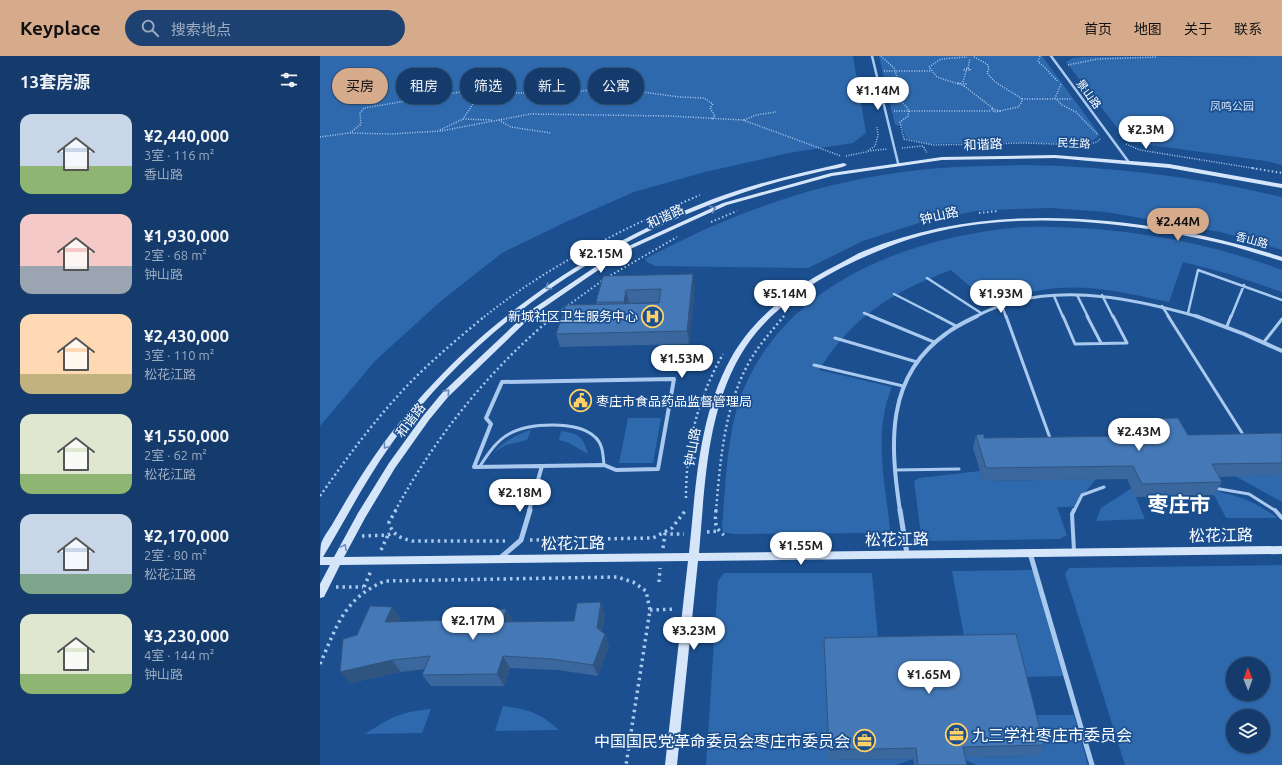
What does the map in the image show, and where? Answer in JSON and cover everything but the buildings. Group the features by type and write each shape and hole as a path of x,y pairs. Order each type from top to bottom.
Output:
{"main road":[{"name":"民生路","path":"1020,151 1126,158 1216,168 1282,181"},
{"name":"民生路","path":"1009,153 1126,158 1282,186"},
{"name":"和谐路","path":"874,160 937,158 1009,153"},
{"name":"和谐路","path":"322,590 373,495 416,430 469,368 524,318 550,297 581,275 635,243 688,218 744,197 804,180 897,160"},
{"name":"和谐路","path":"320,554 354,494 400,427 456,365 507,318 539,293 571,271 627,239 680,214 768,183 860,162"},
{"name":"钟山路","path":"670,765 704,456 716,400 738,352 767,316 811,282 847,260 892,242 937,229 1006,215 1075,219"},
{"name":"香山路","path":"1075,219 1156,228 1212,239 1282,259"},
{"name":"松花江路","path":"320,561 1282,550"}],"street":[{"path":"872,56 897,160"},
{"name":"景山路","path":"1051,56 1126,158"},
{"path":"907,554 892,441 896,410 903,386 917,362 934,342 956,326 981,313 1027,299 1054,296 1102,295 1162,306 1188,313 1227,326 1282,351"},
{"path":"674,379 658,469 616,470 604,465 474,467 491,424 486,418 502,382 674,379"},
{"path":"498,559 521,540 542,466"},
{"path":"1030,553 1092,765"}],"lane":[{"path":"1188,313 1198,270 1244,284 1282,300"},
{"path":"927,278 981,313"},
{"path":"1227,326 1244,284"},
{"path":"894,294 956,326"},
{"path":"1077,295 1100,343"},
{"path":"1054,296 1075,344 1127,343 1102,295"},
{"path":"1002,306 1050,438"},
{"path":"1162,306 1244,436"},
{"path":"864,313 934,342"},
{"path":"1264,342 1282,319"},
{"path":"835,338 917,362"},
{"path":"814,365 903,386"},
{"path":"480,466 490,450 499,441 512,432 531,426 572,426 584,428 594,435 601,445 604,465"},
{"path":"896,470 959,469"},
{"path":"1208,486 1250,494 1278,512 1282,518"},
{"path":"1074,552 1072,514 1082,495 1104,487"}],"path":[{"path":"881,56 894,68 897,77 891,87 896,90 894,96 906,106 909,111 908,116 900,122 904,139 925,145 1023,143 1086,145 1097,142 1101,137 1090,128 1090,125 1080,118 1076,112 1062,105 1055,98"},
{"path":"930,71 929,67 933,62 951,56 974,57 987,64 989,68 987,73 996,84 1018,94 1022,99"},
{"path":"1040,56 1038,62 1047,68 1049,74 1062,85 1056,92 1055,98"},
{"path":"1067,70 1067,65 1072,62 1097,57 1156,57"},
{"path":"966,71 971,70 968,68 970,58"},
{"path":"964,86 966,84 963,82 966,71 963,69 968,68"},
{"path":"876,71 930,71 940,79 964,86 994,109 1000,111"},
{"path":"958,84 963,82"},
{"path":"516,93 548,94 613,88 680,97 704,98 713,104 710,108 715,116 712,119"},
{"path":"349,134 361,124 360,113 364,108 460,92"},
{"path":"1022,99 1083,99"},
{"path":"886,111 997,112 1018,106 1022,102 1022,99"},
{"path":"463,119 473,104"},
{"path":"743,120 756,115 776,112"},
{"path":"320,137 349,134 433,131 530,114 551,113 669,116 743,120 842,156"},
{"path":"433,131 463,119 499,120 511,127 551,133"},
{"path":"1122,141 1140,150 1282,173"},
{"path":"710,222 738,211"},
{"path":"978,213 1006,215"},
{"path":"682,235 643,255 595,285 548,320 495,370 466,402 435,443 404,492 389,522 392,534 398,538 412,541 653,538 666,533 678,524 685,512 687,458 696,411 713,370 724,353"},
{"path":"724,535 718,531 715,524 727,421 737,387 756,350 786,315"},
{"path":"388,535 392,534"},
{"path":"320,664 348,605 365,589 385,581 617,577 633,582 646,591 650,610 626,765"},
{"path":"322,590 364,587 365,589"}],"green space":[{"path":"320,56 853,56 866,133 853,143 789,153 705,172 634,192 568,221 502,253 441,301 376,360 320,426"},
{"path":"879,56 1042,56 1100,135 1088,144 994,142 929,144 906,138 902,126 895,125"},
{"name":"凤鸣公园","path":"1282,56 1282,165 1266,161 1128,142 1066,62 1073,58 1083,57"},
{"path":"1024,165 1121,170 1154,174 1186,178 1282,197 1282,250 1220,232 1106,212 1051,208 976,211 922,222 863,241 808,268 655,266 647,262 645,259 676,243 738,216 769,204 834,185 917,170"},
{"path":"1020,227 1053,227 1120,232 1186,242 1219,250 1282,270 1282,292 1229,274 1183,262 1169,302 1113,291 1071,287 1040,290 989,303 951,270 930,279 892,297 860,320 832,351 819,370 892,387 886,404 882,439 883,475 890,529 886,533 733,534 723,532 722,526 728,456 738,403 744,388 765,351 791,319 823,293 858,271 897,254 937,241 979,232"},
{"path":"628,418 661,418 653,463 619,463"},
{"path":"531,430 527,440 506,445 493,453 510,439"},
{"path":"561,431 572,433 579,437 584,443 588,454 569,443 559,440"},
{"path":"980,471 983,481 1096,479 1082,496 1076,507 1057,507 1067,535 1060,539 929,541 921,535 914,481 919,478"},
{"path":"1282,475 1282,502 1235,476"},
{"path":"1210,487 1222,493 1247,500 1278,518 1226,518"},
{"path":"1132,488 1145,519 1096,521 1101,508"},
{"path":"1282,565 1282,765 1125,765 1065,574 1069,568"},
{"path":"1033,570 1063,676 1019,677 966,647 952,571"},
{"path":"724,573 872,573 879,649 828,760 913,759 896,765 706,765 718,581"},
{"path":"503,706 533,713 545,719 559,730 495,731"},
{"path":"431,709 422,733 365,734 396,716"},
{"path":"1028,715 1074,715 1088,765 976,765 959,757 1038,756"}],"place":[{"name":"新城社区卫生服务中心","path":"653,316"},
{"name":"枣庄市食品药品监督管理局","path":"580,401"},
{"name":"九三学社枣庄市委员会","path":"956,735"},
{"name":"中国国民党革命委员会枣庄市委员会","path":"865,741"}],"district":[{"name":"枣庄市","path":"1179,505"}]}
